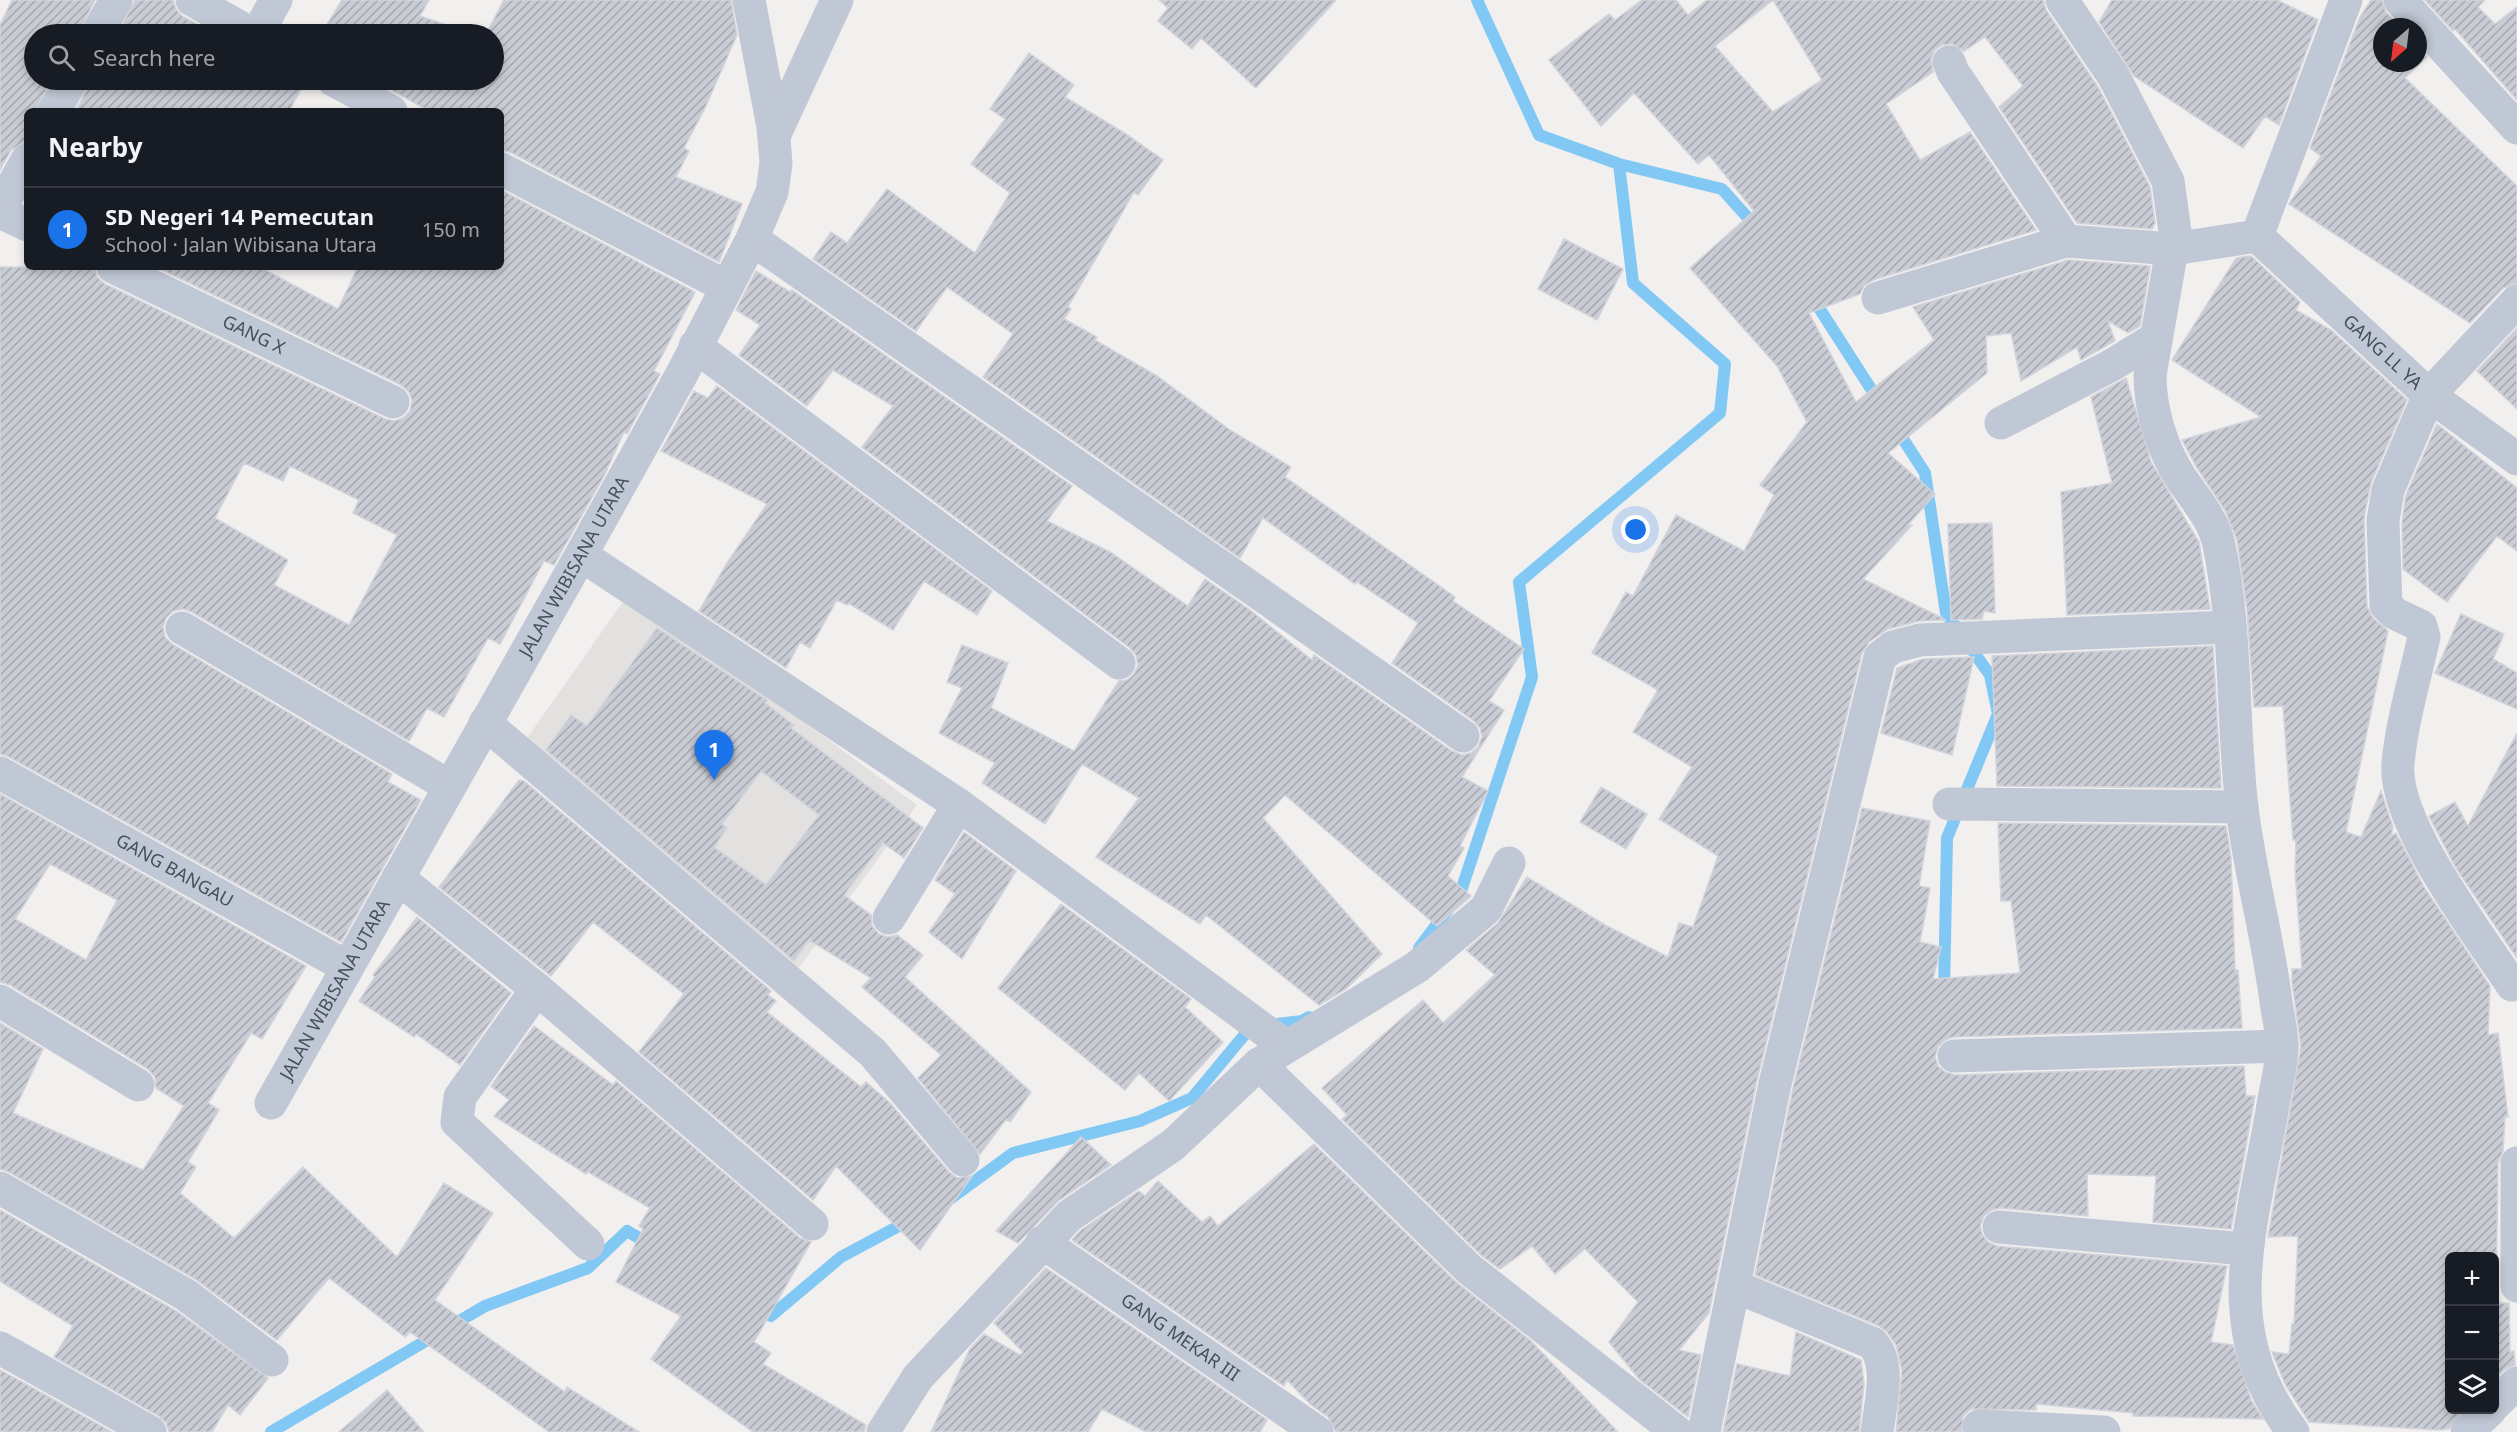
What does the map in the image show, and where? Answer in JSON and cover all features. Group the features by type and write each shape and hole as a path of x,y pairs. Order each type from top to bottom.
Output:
{"street":[{"path":"103,24 116,0"},
{"path":"192,0 234,24"},
{"path":"263,24 276,0"},
{"name":"JALAN WIBISANA UTARA","path":"271,1103 581,555 752,239 772,192 776,163 774,136 749,0"},
{"path":"774,136 837,0"},
{"path":"2062,0 2114,76 2168,181 2175,232 2150,375 2150,397 2160,434 2179,475 2216,533 2229,627 2242,807 2251,870 2271,963 2282,1047 2261,1182 2246,1249 2245,1315 2255,1365 2279,1414 2293,1432"},
{"path":"2400,0 2517,128"},
{"path":"1878,298 2066,241 2173,249 2257,236 2315,87 2341,2"},
{"path":"1949,62 1953,72 2066,241"},
{"path":"56,108 66,90"},
{"path":"352,90 385,108"},
{"path":"24,166 0,211 24,223"},
{"path":"504,171 725,286"},
{"name":"GANG LL YA","path":"2257,236 2429,395 2517,459"},
{"path":"752,239 1463,736"},
{"name":"GANG X","path":"120,270 393,402"},
{"path":"2515,992 2421,846 2400,791 2398,765 2424,637 2421,626 2394,613 2386,605 2383,521 2388,490 2429,395 2517,301"},
{"path":"2001,423 2112,365 2156,338"},
{"path":"695,346 1119,663"},
{"path":"581,555 960,805 1237,1011 1469,1269 1677,1432"},
{"path":"1704,1432 1775,1084 1880,657 1901,643 1920,640 2229,627"},
{"path":"182,628 449,786"},
{"path":"485,723 873,1053 963,1160"},
{"name":"GANG BANGAU","path":"0,773 347,967"},
{"path":"1949,804 2242,807"},
{"path":"889,918 960,805"},
{"path":"883,1432 918,1377 1042,1242 1069,1216 1173,1145 1272,1048 1417,967 1479,917 1492,901 1509,863"},
{"path":"398,878 537,989 812,1224"},
{"path":"537,989 460,1096 457,1122 588,1244"},
{"path":"0,1001 138,1085"},
{"path":"1954,1056 2282,1047"},
{"path":"2517,1163 2517,1286"},
{"path":"0,1188 186,1295 272,1360"},
{"path":"1999,1227 2246,1249"},
{"name":"GANG MEKAR III","path":"1042,1242 1317,1432"},
{"path":"1734,1286 1872,1343 1880,1351 1883,1370 1877,1432"},
{"path":"0,1348 150,1432"},
{"path":"2499,1401 2517,1383"},
{"path":"2468,1432 2486,1414"},
{"path":"1979,1426 2104,1432"}],"shaded area":[{"path":"629,593 917,805 790,980 516,754"}],"building":[{"path":"12,0 95,0 83,24 24,24 24,90 46,90 37,108 24,108 24,143 11,150 0,170 0,25"},
{"path":"135,0 173,0 182,16 197,24 123,24"},
{"path":"342,0 429,0 420,16 444,24 327,24"},
{"path":"504,0 731,0 737,35 705,108 684,148 689,151 676,177 742,204 719,262 504,151 504,108 424,108 391,90 504,90 504,24 491,24"},
{"path":"1159,0 1336,0 1256,88 1201,38 1192,49 1158,21 1168,8"},
{"path":"1642,0 1676,0 1688,15 1707,0 1773,0 2043,0 2046,10 2098,87 2150,187 2155,223 2152,229 2077,223 1999,107 2023,86 1985,37 1964,51 1952,44 1942,45 1935,50 1931,59 1933,72 1886,104 1920,160 1970,132 2036,230 1873,280 1864,286 1860,294 1809,313 1856,402 1934,340 1913,307 2068,260 2150,266 2150,268 2140,326 2128,333 2108,321 2115,341 2081,360 2077,347 2021,381 2011,333 1986,336 1987,373 1888,453 1935,494 1908,525 1912,525 1863,579 1946,620 1919,621 1888,629 1869,642 1862,653 1757,1080 1709,1313 1679,1350 1701,1355 1688,1417 1639,1379 1609,1342 1638,1302 1585,1249 1555,1274 1532,1246 1500,1269 1481,1255 1342,1119 1347,1115 1322,1088 1423,1000 1443,1023 1495,975 1466,950 1498,923 1527,877 1605,925 1668,957 1679,923 1693,927 1718,856 1659,819 1692,767 1633,732 1658,690 1592,653 1626,592 1633,596 1676,515 1744,551 1774,495 1760,485 1807,422 1777,366 1690,268 1754,211 1709,155 1698,164 1634,93 1601,126 1549,60 1609,14 1615,20","holes":["1773,0 1822,80 1773,112 1715,46"]},
{"path":"2112,0 2277,0 2318,20 2279,125 2265,116 2243,148 2134,76 2099,22"},
{"path":"2371,0 2382,0 2386,12 2391,18 2373,18 2373,72 2411,72 2405,78 2517,186 2517,283 2503,288 2470,323 2289,204 2321,156 2310,148 2360,17"},
{"path":"2425,0 2485,0 2478,7 2495,24 2517,7 2517,100 2455,29 2453,31"},
{"path":"1029,53 1074,85 1065,97 1126,134 1163,160 1138,195 1134,192 1068,307 1071,309 1064,319 1097,337 1095,340 1157,376 1230,430 1291,467 1285,477 1455,597 1453,601 1524,649 1489,701 1504,710 1462,777 1488,791 1460,846 1464,848 1448,876 1471,896 1437,926 1285,795 1263,818 1382,954 1346,989 1319,1005 1206,915 1200,924 1096,857 1139,798 1082,764 1045,824 982,783 995,763 939,733 962,688 947,682 962,645 1008,663 991,708 1074,751 1119,681 1127,680 1134,674 1138,665 1136,655 1130,648 862,447 893,406 833,370 807,406 739,355 760,325 736,310 756,271 790,292 792,290 1072,486 1047,521 1110,552 1188,606 1205,579 1250,610 1312,660 1314,655 1452,751 1462,755 1471,753 1478,747 1482,737 1480,728 1474,721 1392,663 1418,623 1357,582 1355,584 1263,518 1240,558 983,377 1013,334 947,287 916,331 813,259 831,232 847,243 887,189 975,253 1010,193 971,164 1005,119 990,109"},
{"path":"86,90 301,90 291,108 77,108"},
{"path":"504,192 695,292 654,371 660,374 627,434 624,432 605,474 554,565 544,561 500,644 488,638 444,717 427,708 409,741 192,612 183,609 173,611 166,618 163,627 165,637 172,644 392,774 388,782 421,800 341,942 0,754 0,267 24,267 24,270 95,270 97,277 105,284 385,419 395,421 403,418 410,411 412,401 409,392 401,385 162,270 266,270 338,309 357,270 504,270","holes":["244,463 283,481 290,466 359,500 353,513 397,535 349,625 274,585 288,560 215,518"]},
{"path":"1564,239 1623,269 1597,320 1538,289"},
{"path":"2251,256 2300,302 2296,310 2331,330 2407,400 2371,483 2364,518 2367,606 2373,618 2388,631 2346,832 2361,837 2381,791 2393,827 2391,836 2396,833 2424,887 2490,986 2488,1035 2498,1033 2508,1117 2505,1117 2503,1151 2498,1163 2497,1252 2445,1252 2445,1414 2460,1414 2449,1429 2309,1422 2285,1384 2272,1352 2289,1354 2292,1324 2294,1324 2298,1236 2268,1237 2301,1047 2292,982 2292,969 2302,969 2295,869 2296,840 2293,840 2283,706 2254,707 2247,609 2237,540 2225,510 2197,468 2182,440 2261,417 2172,360 2236,258"},
{"path":"2517,328 2517,409 2477,371"},
{"path":"2126,378 2151,462 2199,542 2210,609 2067,615 2061,492 2112,483 2091,397"},
{"path":"717,386 992,591 977,615 924,581 893,630 848,603 847,605 837,600 810,648 800,642 786,668 699,611 727,563 767,504 661,451 694,391 708,398"},
{"path":"2437,424 2517,488 2517,551 2497,536 2447,602 2403,569 2402,522 2406,495"},
{"path":"1992,523 1995,613 1984,611 1982,619 1951,620 1948,524"},
{"path":"2461,614 2504,634 2493,659 2517,673 2517,709 2435,673"},
{"path":"657,628 767,700 765,703 794,725 791,728 923,828 904,858 883,843 844,895 871,915 872,926 879,934 888,937 897,935 923,955 905,977 1031,1092 1010,1122 1006,1119 980,1154 918,1078 941,1055 862,987 871,978 809,940 794,961 546,750 571,715 587,726","holes":["761,771 819,815 766,885 714,847 727,828 722,824"]},
{"path":"2213,646 2221,788 1997,786 1992,656"},
{"path":"1974,657 1952,755 1881,733 1897,668 1923,659"},
{"path":"2517,733 2517,958 2456,868 2429,816 2455,802 2468,826"},
{"path":"519,780 524,781 771,991 768,995 776,1001 767,1012 861,1087 866,1082 890,1103 949,1172 957,1178 972,1176 920,1250 836,1166 813,1200 639,1052 684,994 593,922 551,976 439,887"},
{"path":"1601,787 1647,814 1626,849 1580,822"},
{"path":"0,794 306,966 262,1039 251,1033 208,1103 219,1110 188,1162 196,1167 180,1193 234,1238 303,1167 397,1257 444,1183 493,1213 435,1300 565,1392 567,1387 639,1432 549,1432 410,1332 405,1337 329,1278 277,1340 195,1279 9,1172 0,1169 0,1023 43,1049 13,1113 143,1170 184,1106 156,1088 155,1077 148,1069 10,985 0,982","holes":["50,864 117,900 86,960 15,919"]},
{"path":"1862,808 1930,821 1919,886 1930,888 1920,942 1941,947 1933,979 2020,973 2011,901 2001,901 1998,823 2226,826 2231,858 2235,970 2238,970 2242,1028 1953,1037 1945,1040 1938,1047 1935,1057 1938,1066 1945,1072 1955,1075 2244,1066 2246,1096 2255,1096 2231,1229 2153,1222 2156,1176 2087,1174 2088,1216 2000,1208 1984,1216 1980,1226 1988,1242 1997,1246 2227,1266 2211,1342 2233,1345 2251,1400 2263,1419 2133,1416 2133,1413 2036,1404 2036,1410 1971,1409 1963,1416 1962,1432 1896,1432 1902,1371 1896,1345 1887,1332 1879,1326 1755,1275 1793,1088"},
{"path":"964,832 1016,871 962,959 929,932 955,894 935,880"},
{"path":"1061,904 1191,999 1185,1007 1223,1042 1169,1101 1139,1073 1125,1090 998,988"},
{"path":"417,917 511,993 460,1065 416,1034 414,1037 359,1001 375,977 373,975"},
{"path":"534,1026 613,1085 616,1081 800,1238 811,1242 754,1342 771,1353 763,1364 866,1425 864,1432 753,1432 651,1359 681,1316 616,1282 643,1229 639,1226 650,1208 588,1172 586,1174 494,1116 509,1100 491,1086"},
{"path":"1081,1137 1111,1165 1058,1201 1018,1243 996,1231"},
{"path":"1314,1144 1456,1282 1531,1341 1618,1432 1336,1432 1328,1417 1310,1404 1287,1380 1284,1386 1072,1240 1081,1230 1139,1191 1145,1196 1158,1181 1202,1222 1210,1216 1218,1226"},
{"path":"0,1210 176,1311 268,1378 240,1415 228,1405 212,1432 169,1432 166,1423 159,1416 54,1357 73,1326 0,1281"},
{"path":"1046,1268 1267,1420 1260,1432 1146,1432 1102,1409 1088,1432 931,1432 970,1349 984,1334 1020,1355 1023,1352 994,1323"},
{"path":"2499,1303 2509,1303 2510,1352 2514,1351 2515,1365 2499,1374"},
{"path":"1796,1332 1861,1360 1864,1384 1859,1432 1723,1432 1737,1364 1790,1376"},
{"path":"0,1370 33,1388 112,1432 0,1432"},
{"path":"387,1390 424,1432 339,1432"}],"waterway":[{"path":"1419,948 1460,894 1532,677 1519,582 1720,413 1725,364 1633,283 1619,164 1539,135 1477,0"},
{"path":"1619,164 1722,189 1758,229"},
{"path":"1812,297 1880,403"},
{"path":"1896,428 1925,473 1946,613 1990,675 1998,714 1947,838 1944,994"},
{"path":"950,1199 1013,1153 1140,1121 1192,1098 1251,1027 1302,1021 1309,1017"},
{"path":"757,1307 771,1316 841,1257 910,1220"},
{"path":"271,1432 485,1306 588,1268 627,1231 651,1245"}],"place":[{"name":"SD Negeri 14 Pemecutan","path":"714,780"}]}
